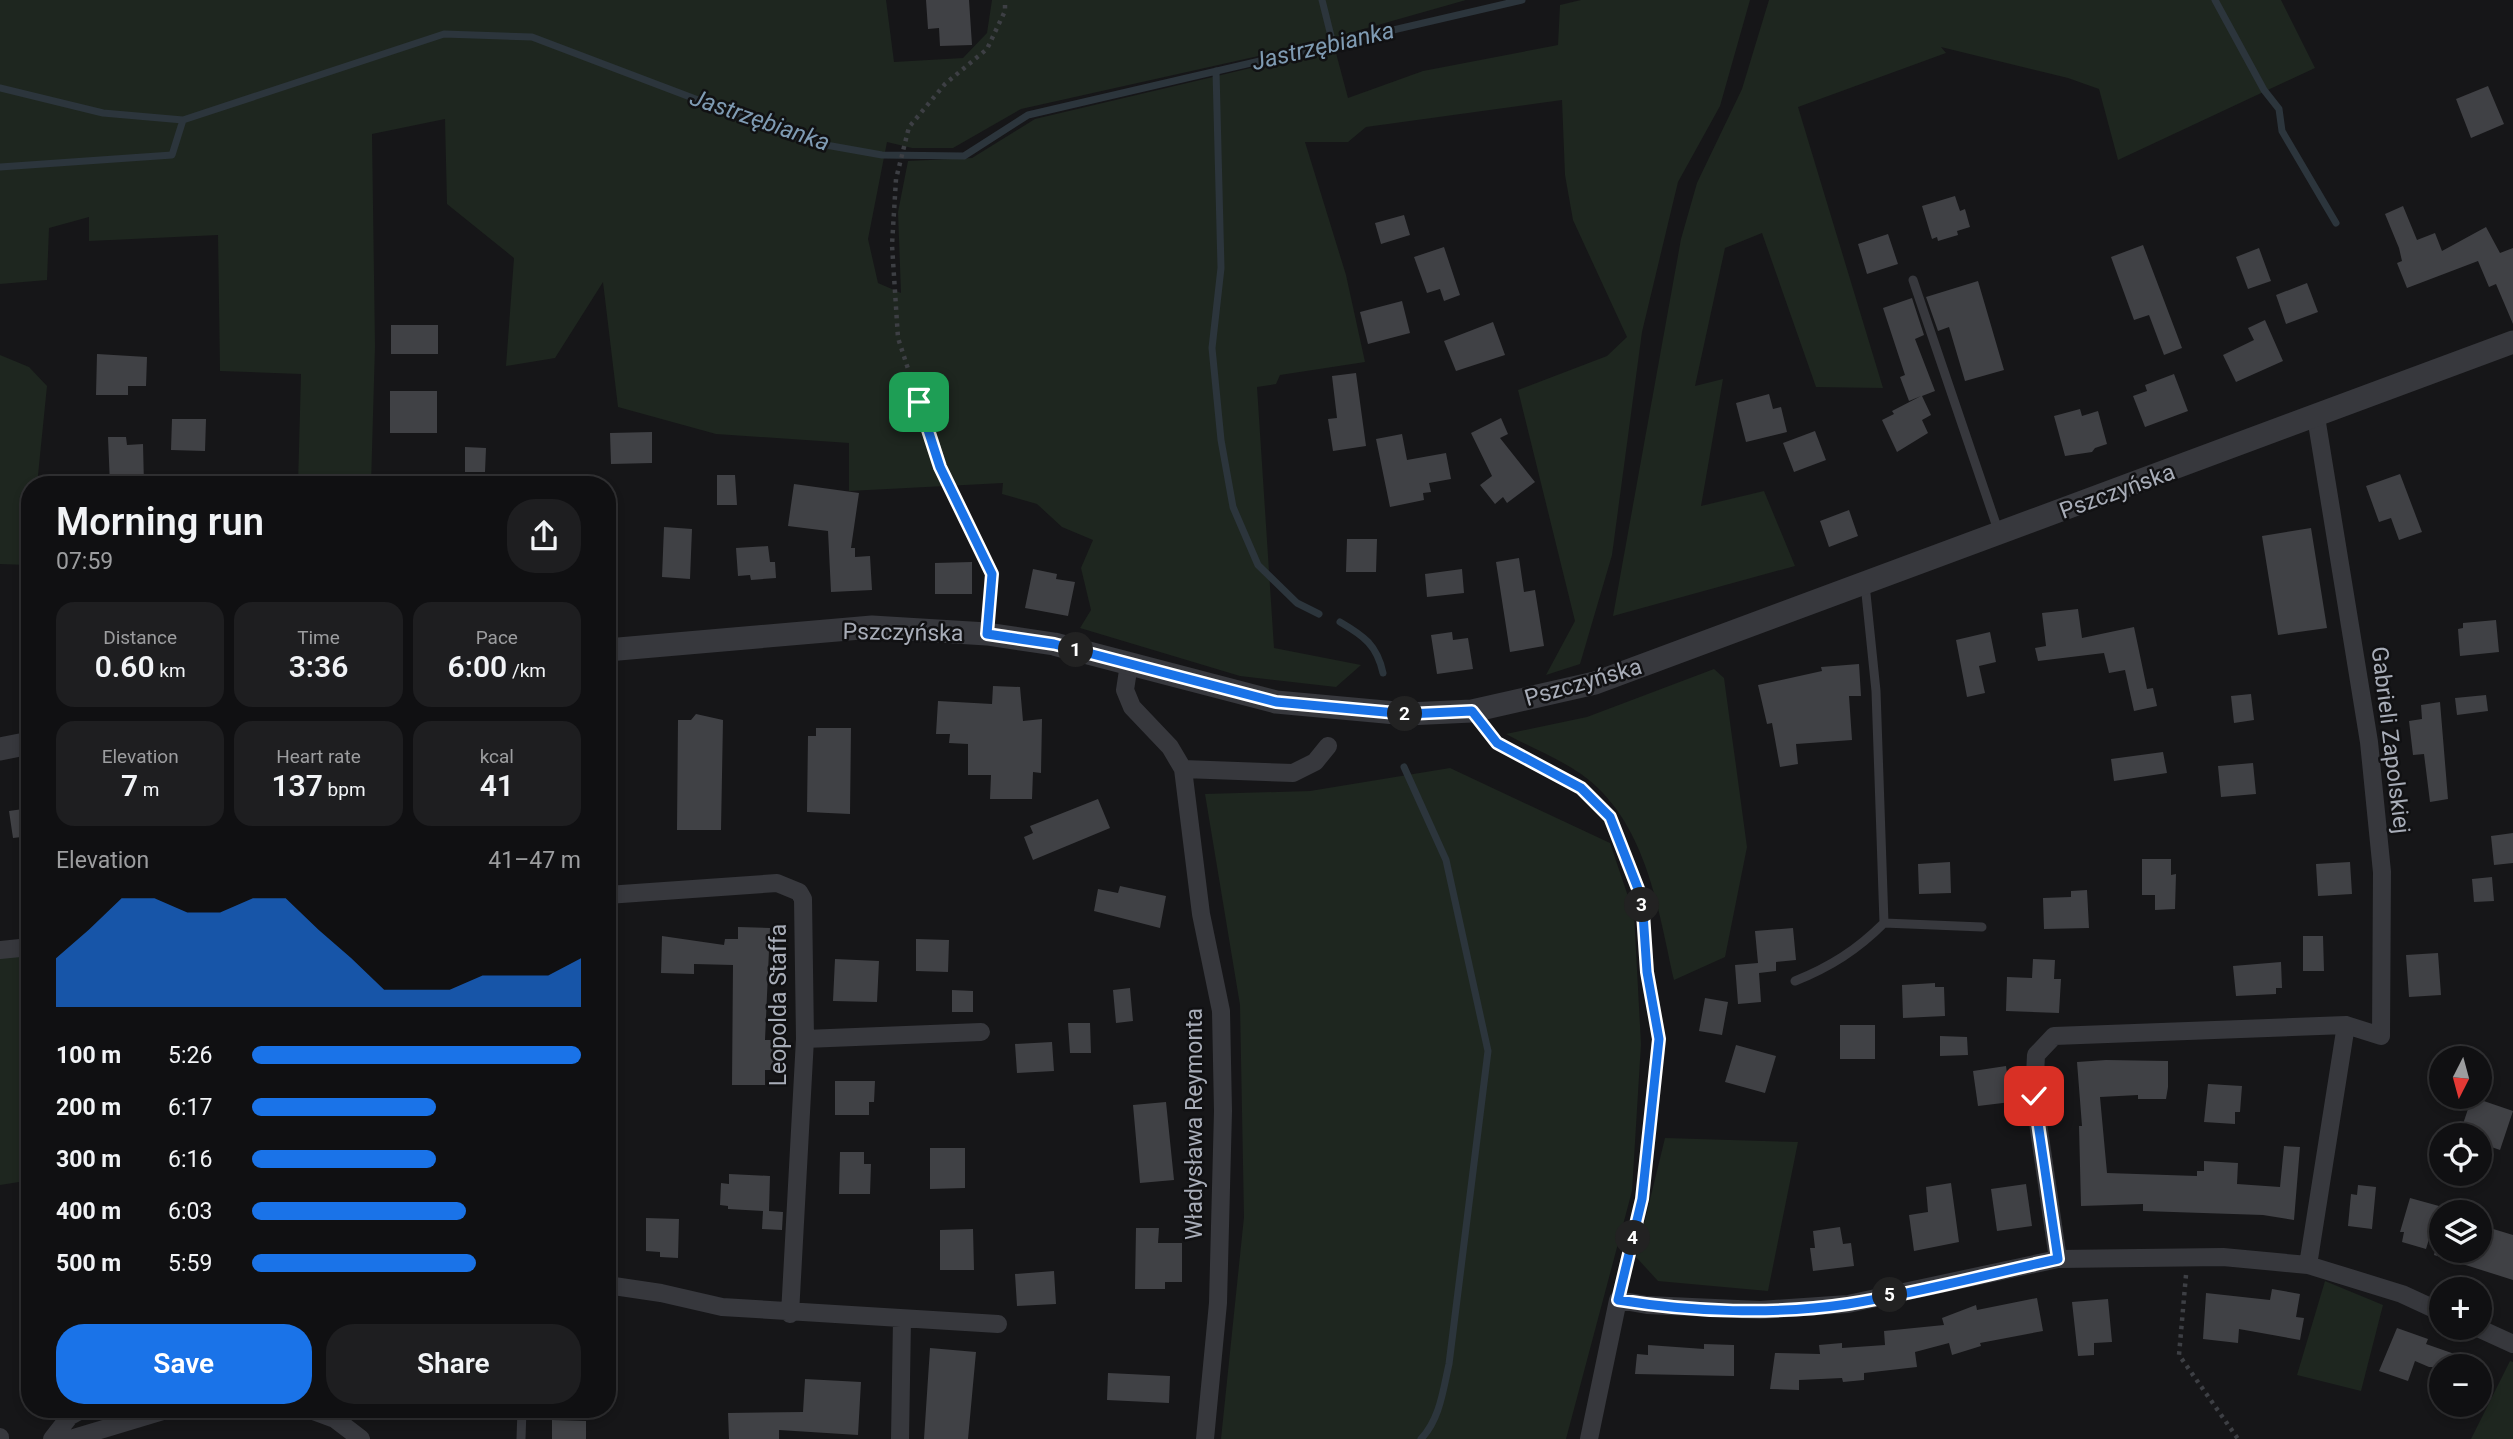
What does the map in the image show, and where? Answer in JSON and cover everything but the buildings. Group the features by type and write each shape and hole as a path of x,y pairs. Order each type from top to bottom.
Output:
{"street":[{"name":"Pszczyńska","path":"616,649 872,627 987,634 1054,644 1276,702 1407,714 1472,711 1595,683 2513,342"},
{"name":"Gabrieli Zapolskiej","path":"2058,1259 2034,1096 2036,1055 2054,1036 2346,1025 2381,1036 2382,872 2368,742 2316,416"},
{"name":"Władysława Reymonta","path":"1129,664 1125,690 1132,707 1170,747 1183,769 1201,914 1221,1011 1223,1111 1218,1303 1205,1439"},
{"path":"0,749 21,745"},
{"path":"1183,769 1293,773 1315,762 1328,746"},
{"name":"Leopolda Staffa","path":"616,894 777,883 799,891 803,900 805,1039 790,1314"},
{"path":"0,950 21,948"},
{"path":"2308,1265 2346,1025"},
{"path":"805,1039 981,1032"},
{"path":"1589,1439 1618,1300 1647,1305 1760,1310 1848,1304 2058,1259 2223,1257 2308,1265 2402,1294 2429,1306"},
{"path":"616,1286 722,1307 790,1314 998,1324"},
{"path":"900,1439 902,1320"},
{"path":"2492,1334 2513,1344"},
{"path":"52,1439 68,1418"},
{"path":"70,1439 140,1418"},
{"path":"332,1418 361,1439"}],"lane":[{"path":"1913,280 2000,534"},
{"path":"1865,584 1876,691 1884,923"},
{"path":"1795,981 1828,968 1864,943 1884,923 1982,926"},
{"path":"521,1439 522,1418"}],"path":[{"path":"987,634 992,574 940,467 898,338 892,244 899,166 909,127 945,83 987,49 1005,11 1005,0"},
{"path":"1472,711 1497,743 1581,788 1610,817 1642,899 1647,972 1659,1039 1642,1199 1618,1300"},
{"path":"2187,1257 2179,1355 2238,1439"}],"shaded area":[{"path":"0,0 886,0 894,62 963,58 987,33 992,0 1466,0 1332,38 1348,98 1423,71 1558,45 1560,5 1581,0 1750,0 1720,106 1678,182 1642,332 1612,555 1580,664 1546,675 1575,621 1518,390 1607,356 1627,337 1573,220 1565,175 1562,100 1366,127 1348,142 1305,142 1346,275 1365,362 1280,375 1276,384 1257,387 1274,648 1361,665 1336,687 1240,676 1080,628 1091,610 1081,568 1093,540 1062,527 1037,504 1002,494 1003,483 849,491 849,443 716,434 618,407 603,282 555,358 506,366 514,258 447,204 445,119 372,134 375,346 371,476 298,476 301,374 220,371 218,235 89,241 89,217 49,228 47,280 0,284","holes":["1312,44 1278,57 1280,61 1035,119 972,158 908,161 898,212 901,293 878,283 868,239 887,142 912,148 953,148 1021,109"]},
{"path":"1769,0 2281,0 2315,68 2118,160 2099,89 2068,78 1941,47 1946,53 1798,107 1883,388 1816,387 1762,233 1725,248 1695,386 1723,379 1701,506 1764,491 1795,566 1613,616 1681,239 1697,183 1742,89"},
{"path":"0,355 29,367 47,386 38,476 21,476 21,565 0,564"},
{"path":"1714,669 1724,678 1747,847 1725,957 1674,980 1655,895 1635,840 1621,815 1603,793 1581,774 1506,734 1587,717"},
{"path":"1450,768 1610,843 1634,914 1641,1044 1632,1191 1566,1439 1221,1439 1244,1217 1240,1005 1205,794 1310,791"},
{"path":"21,954 21,1181 0,1185 0,957"},
{"path":"1665,1138 1798,1142 1768,1291 1658,1281 1636,1257"},
{"path":"2325,1281 2383,1305 2361,1391 2297,1375"},
{"path":"2510,1361 2513,1362 2513,1439 2471,1439 2482,1417 2492,1417 2492,1397"}],"waterway":[{"path":"1322,0 1333,44"},
{"name":"Jastrzębianka","path":"0,88 103,113 183,120 444,34 532,37 809,142 882,155 964,156 1028,115 1522,0"},
{"path":"2215,0 2264,90 2279,109 2282,131 2336,223"},
{"path":"1216,71 1221,268 1212,348 1221,440 1233,507 1258,565 1297,603 1319,614"},
{"path":"0,167 172,155 183,120"},
{"path":"1340,622 1368,642 1377,655 1383,673"},
{"path":"1404,767 1446,860 1488,1051 1449,1364 1437,1413 1421,1439"}],"route":[{"path":"919,402 940,467 992,574 987,634 1054,644 1276,702 1407,714 1472,711 1497,743 1581,788 1610,817 1642,899 1647,972 1659,1039 1642,1199 1618,1300 1647,1305 1760,1310 1848,1304 2058,1259 2034,1096"}]}
